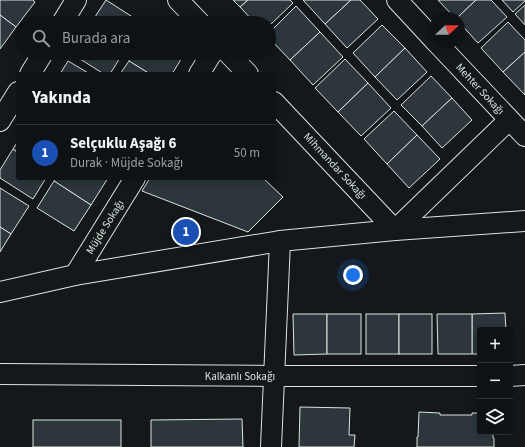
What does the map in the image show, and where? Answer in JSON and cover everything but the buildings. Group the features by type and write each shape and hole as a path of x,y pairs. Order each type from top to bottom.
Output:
{"street":[{"path":"66,16 76,0"},
{"path":"178,0 193,16"},
{"name":"Mehter Sokağı","path":"397,0 429,34"},
{"name":"Mehter Sokağı","path":"442,48 525,136"},
{"path":"31,72 39,60"},
{"path":"200,72 208,60"},
{"path":"235,60 246,72"},
{"path":"0,121 16,95"},
{"name":"Mihmandar Sokağı","path":"276,104 395,230"},
{"path":"395,230 509,120"},
{"name":"Müjde Sokağı","path":"75,275 134,180"},
{"path":"0,292 75,275 280,241 395,230 525,221"},
{"path":"271,447 280,241"},
{"name":"Kalkanlı Sokağı","path":"0,374 477,376"},
{"path":"513,376 525,376"}],"place":[{"name":"Selçuklu Aşağı 6","path":"186,232"}]}
